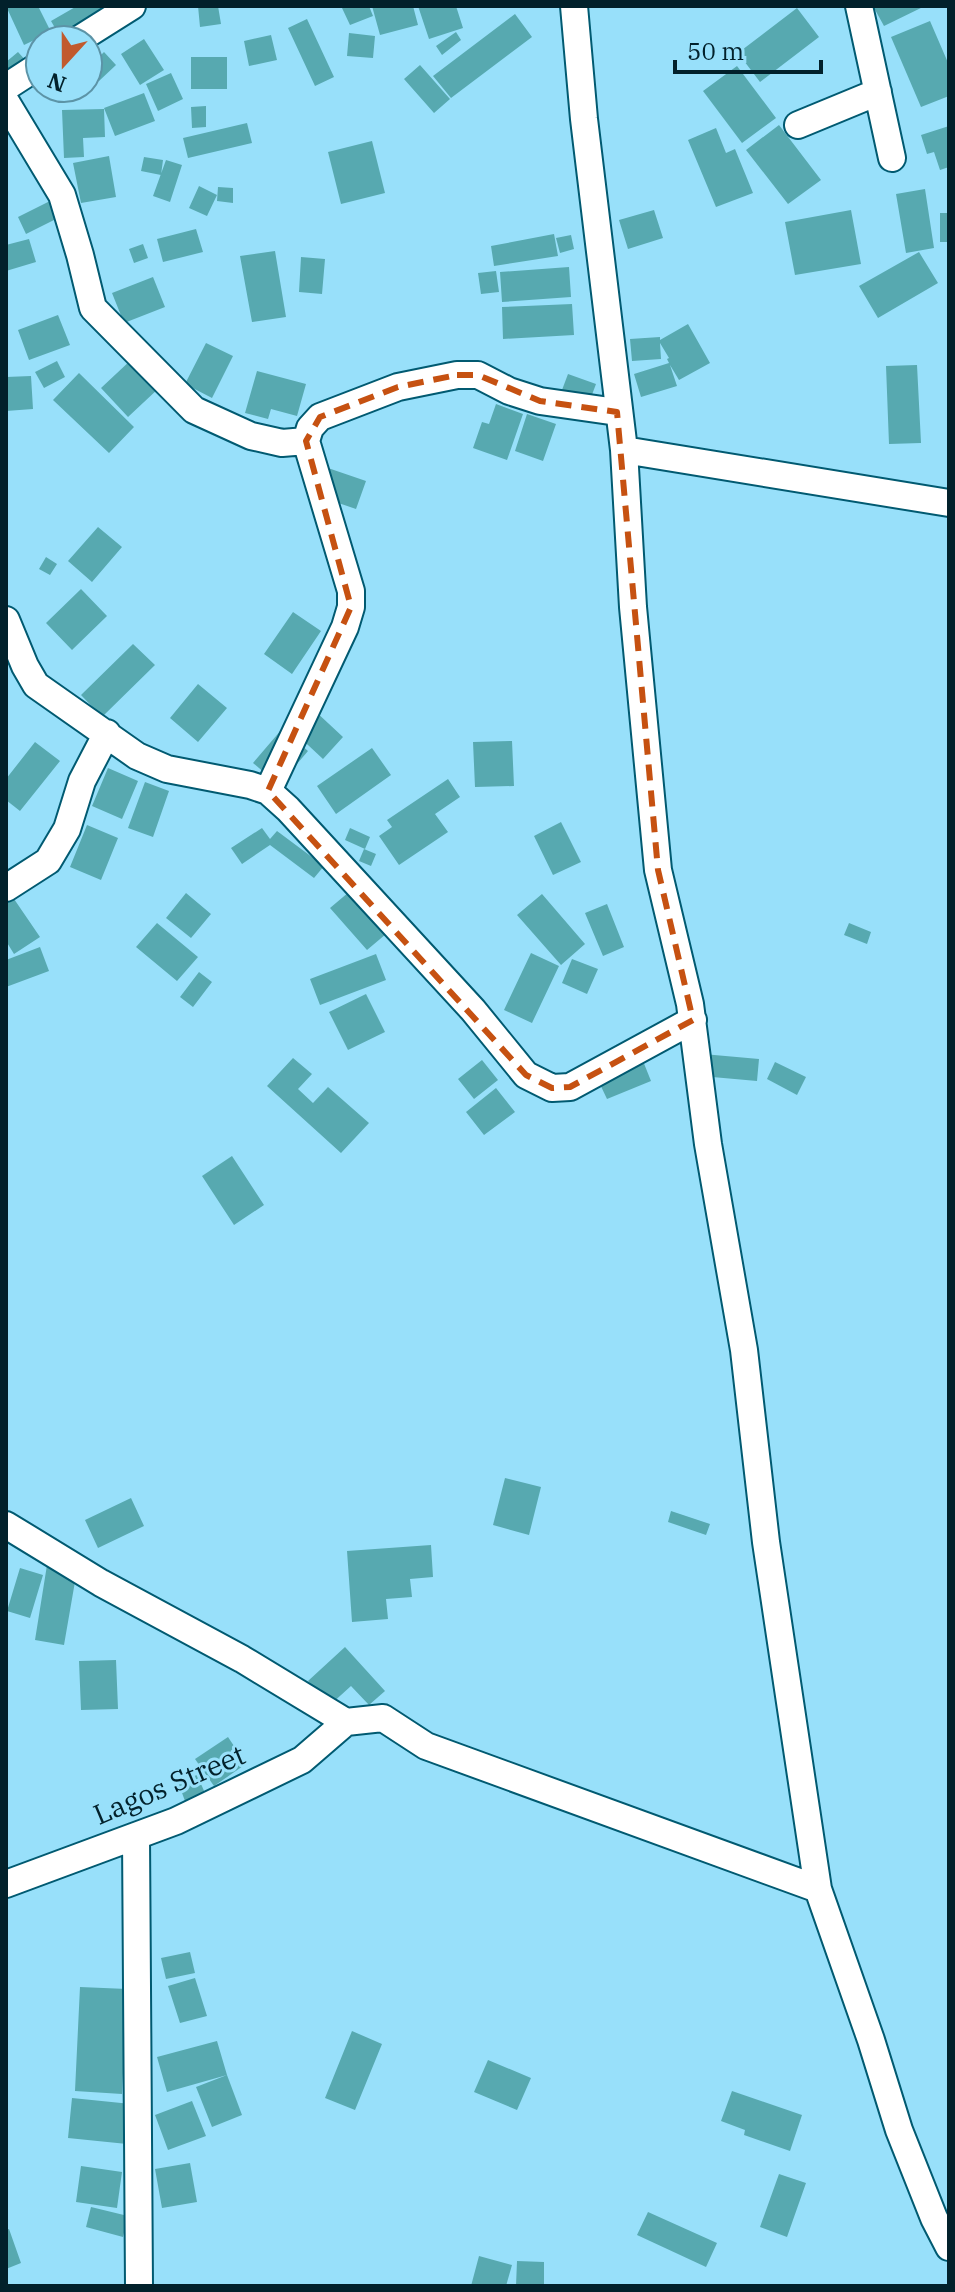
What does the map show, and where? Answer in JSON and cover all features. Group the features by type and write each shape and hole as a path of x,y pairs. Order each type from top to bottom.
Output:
{"street":[{"path":"103,24 132,6"},
{"path":"574,6 584,119 624,450 633,607 658,870 693,1020 708,1144 744,1350 766,1542 818,1889 899,2130 949,2247"},
{"path":"859,6 892,158"},
{"path":"6,87 24,75"},
{"path":"798,125 878,92"},
{"path":"6,102 62,195 93,308 194,410 251,436 282,443 306,441"},
{"path":"268,791 345,627 351,607 351,591 306,441 310,428 320,417 398,387 457,375 478,375 509,391 540,401 617,412"},
{"path":"624,450 949,503"},
{"path":"6,620 36,685 137,756 167,769 268,791 473,1010 526,1075 552,1088 570,1087 693,1020"},
{"path":"6,888 48,861 67,829 82,781 107,733"},
{"path":"6,1525 101,1583 242,1659 346,1722 383,1718 426,1746 818,1889"},
{"name":"Lagos Street","path":"6,1884 176,1821 302,1760 346,1722"},
{"path":"136,1836 139,2286"}],"highlighted area":[{"path":"457,375 478,375 540,401 617,412 658,870 693,1020 570,1087 552,1088 526,1075 268,791 351,607 306,441 320,417 398,387"}],"building":[{"path":"6,6 38,6 47,24 24,24 24,45"},
{"path":"77,6 114,6 116,9 90,24 53,24 51,21"},
{"path":"198,6 218,6 221,24 200,27"},
{"path":"369,6 373,16 350,25 342,8"},
{"path":"372,6 413,6 418,25 380,35"},
{"path":"418,6 456,6 463,28 429,39"},
{"path":"873,6 925,6 884,26"},
{"path":"797,8 819,37 760,82 738,53"},
{"path":"515,14 532,37 451,98 433,76"},
{"path":"307,19 334,77 315,86 288,28"},
{"path":"930,21 949,65 949,96 921,107 891,37"},
{"path":"456,32 461,40 442,55 436,46"},
{"path":"349,33 375,36 373,58 347,56"},
{"path":"271,35 277,60 249,66 244,41"},
{"path":"144,39 164,70 140,85 121,54"},
{"path":"18,52 24,59 24,65 6,80 6,62"},
{"path":"104,52 116,65 104,76"},
{"path":"191,57 227,57 227,89 191,89"},
{"path":"420,65 450,99 434,113 404,79"},
{"path":"737,66 776,118 742,143 703,91"},
{"path":"171,73 183,99 158,111 146,84"},
{"path":"144,93 155,121 115,136 104,108"},
{"path":"206,106 206,127 192,128 191,107"},
{"path":"104,109 105,137 83,138 84,157 64,158 62,110"},
{"path":"247,123 252,143 188,158 183,138"},
{"path":"779,125 821,180 788,204 746,150"},
{"path":"949,126 949,167 940,170 934,152 927,154 921,135"},
{"path":"716,128 726,153 735,149 753,193 716,207 688,140"},
{"path":"372,141 385,193 341,204 328,152"},
{"path":"109,156 116,197 81,203 73,163"},
{"path":"144,157 163,160 161,175 141,171"},
{"path":"166,160 182,165 170,202 153,196"},
{"path":"199,186 217,195 207,216 189,208"},
{"path":"218,187 233,188 233,203 217,201"},
{"path":"925,189 934,248 906,253 896,194"},
{"path":"50,201 58,218 26,234 18,217"},
{"path":"654,210 663,238 628,249 619,220"},
{"path":"851,210 861,264 795,275 785,222"},
{"path":"940,213 949,213 949,242 940,242"},
{"path":"196,229 203,252 163,262 157,239"},
{"path":"554,234 558,256 494,266 491,246"},
{"path":"571,235 574,249 560,253 556,238"},
{"path":"29,239 36,262 6,271 6,245"},
{"path":"143,244 148,258 134,263 129,249"},
{"path":"275,251 286,317 252,322 240,256"},
{"path":"919,252 938,283 878,318 859,286"},
{"path":"301,257 325,259 322,294 299,292"},
{"path":"569,267 571,297 502,302 500,272"},
{"path":"496,271 499,292 481,294 478,273"},
{"path":"153,277 165,307 124,323 112,293"},
{"path":"572,304 574,335 503,339 502,307"},
{"path":"58,315 70,345 29,360 18,330"},
{"path":"688,324 710,363 679,380 670,365 677,386 641,397 634,374 669,363 669,358 660,343 661,359 632,361 630,339 660,337 660,340"},
{"path":"206,343 233,356 212,398 185,384"},
{"path":"132,359 159,388 128,417 101,388"},
{"path":"57,361 65,377 44,388 35,372"},
{"path":"917,365 921,443 889,444 886,366"},
{"path":"257,371 306,384 297,416 271,409 268,419 245,413"},
{"path":"79,373 134,427 109,453 53,400"},
{"path":"568,374 596,384 590,400 562,390"},
{"path":"31,376 33,409 6,411 6,377"},
{"path":"496,404 523,414 507,460 473,448 482,422 489,424"},
{"path":"527,414 556,424 543,461 515,451"},
{"path":"328,468 366,481 356,509 318,496"},
{"path":"98,527 122,547 92,582 68,561"},
{"path":"46,557 57,564 50,575 39,569"},
{"path":"81,589 107,616 72,650 46,623"},
{"path":"293,612 321,631 292,674 264,654"},
{"path":"133,644 155,665 102,717 81,695"},
{"path":"198,684 227,708 198,742 170,718"},
{"path":"314,710 343,737 323,759 294,732"},
{"path":"282,729 308,751 279,785 253,763"},
{"path":"512,741 514,786 475,787 473,742"},
{"path":"35,742 60,761 20,811 6,800 6,779"},
{"path":"372,748 391,775 336,814 317,786"},
{"path":"108,768 138,781 122,819 92,806"},
{"path":"448,779 460,797 435,814 448,832 399,865 379,836 392,827 387,820"},
{"path":"145,782 169,791 153,837 128,828"},
{"path":"561,822 581,862 553,875 534,836"},
{"path":"87,825 118,838 101,880 70,867"},
{"path":"262,828 270,839 277,831 324,866 314,878 270,845 242,864 231,848"},
{"path":"350,828 370,837 365,849 345,840"},
{"path":"364,849 376,854 371,866 359,861"},
{"path":"349,892 386,934 367,950 330,908"},
{"path":"186,893 211,914 191,938 166,918"},
{"path":"542,894 585,944 561,965 517,915"},
{"path":"12,896 40,937 14,954 6,941 6,900"},
{"path":"607,904 624,947 603,956 585,913"},
{"path":"157,923 198,957 177,981 136,947"},
{"path":"849,923 871,932 867,944 844,935"},
{"path":"40,947 49,971 6,987 6,960"},
{"path":"531,953 559,966 532,1023 504,1010"},
{"path":"376,954 386,980 320,1005 310,979"},
{"path":"572,959 598,969 587,994 562,983"},
{"path":"199,972 212,982 193,1007 180,997"},
{"path":"366,994 385,1032 348,1050 329,1012"},
{"path":"703,1054 759,1059 757,1081 701,1076"},
{"path":"293,1058 312,1074 298,1089 313,1103 328,1087 369,1123 341,1153 267,1086"},
{"path":"482,1060 498,1080 474,1099 458,1079"},
{"path":"643,1061 651,1081 607,1099 598,1080"},
{"path":"775,1062 806,1077 797,1095 767,1079"},
{"path":"496,1088 515,1112 484,1135 466,1112"},
{"path":"232,1156 264,1205 234,1225 202,1176"},
{"path":"505,1478 541,1487 529,1535 493,1525"},
{"path":"131,1498 144,1526 98,1548 85,1520"},
{"path":"671,1511 710,1524 706,1535 668,1522"},
{"path":"431,1545 433,1577 410,1579 412,1597 386,1599 388,1619 352,1622 347,1551"},
{"path":"47,1565 77,1570 64,1645 35,1640"},
{"path":"20,1568 43,1575 30,1618 7,1611"},
{"path":"345,1647 385,1691 369,1705 351,1686 330,1705 308,1681"},
{"path":"116,1660 118,1709 81,1710 79,1661"},
{"path":"228,1737 246,1764 214,1786 195,1759"},
{"path":"197,1775 205,1793 185,1801 178,1782"},
{"path":"190,1952 195,1973 166,1979 161,1958"},
{"path":"195,1978 207,2016 180,2023 168,1986"},
{"path":"80,1987 127,1989 122,2094 75,2091"},
{"path":"352,2031 382,2044 355,2110 325,2098"},
{"path":"217,2041 227,2075 167,2092 157,2057"},
{"path":"488,2060 531,2078 517,2110 474,2092"},
{"path":"227,2075 242,2115 212,2127 196,2087"},
{"path":"732,2091 802,2115 790,2151 744,2135 745,2130 721,2121"},
{"path":"72,2098 131,2104 127,2144 68,2138"},
{"path":"192,2101 206,2136 168,2150 155,2115"},
{"path":"190,2163 197,2202 162,2208 155,2169"},
{"path":"81,2166 122,2172 117,2208 76,2202"},
{"path":"779,2174 806,2183 787,2237 760,2227"},
{"path":"91,2207 128,2216 123,2237 86,2227"},
{"path":"648,2212 717,2243 706,2267 637,2235"},
{"path":"9,2229 21,2263 6,2269 6,2230"},
{"path":"479,2256 512,2265 506,2286 471,2286"},
{"path":"517,2261 544,2262 544,2286 516,2286"}]}
